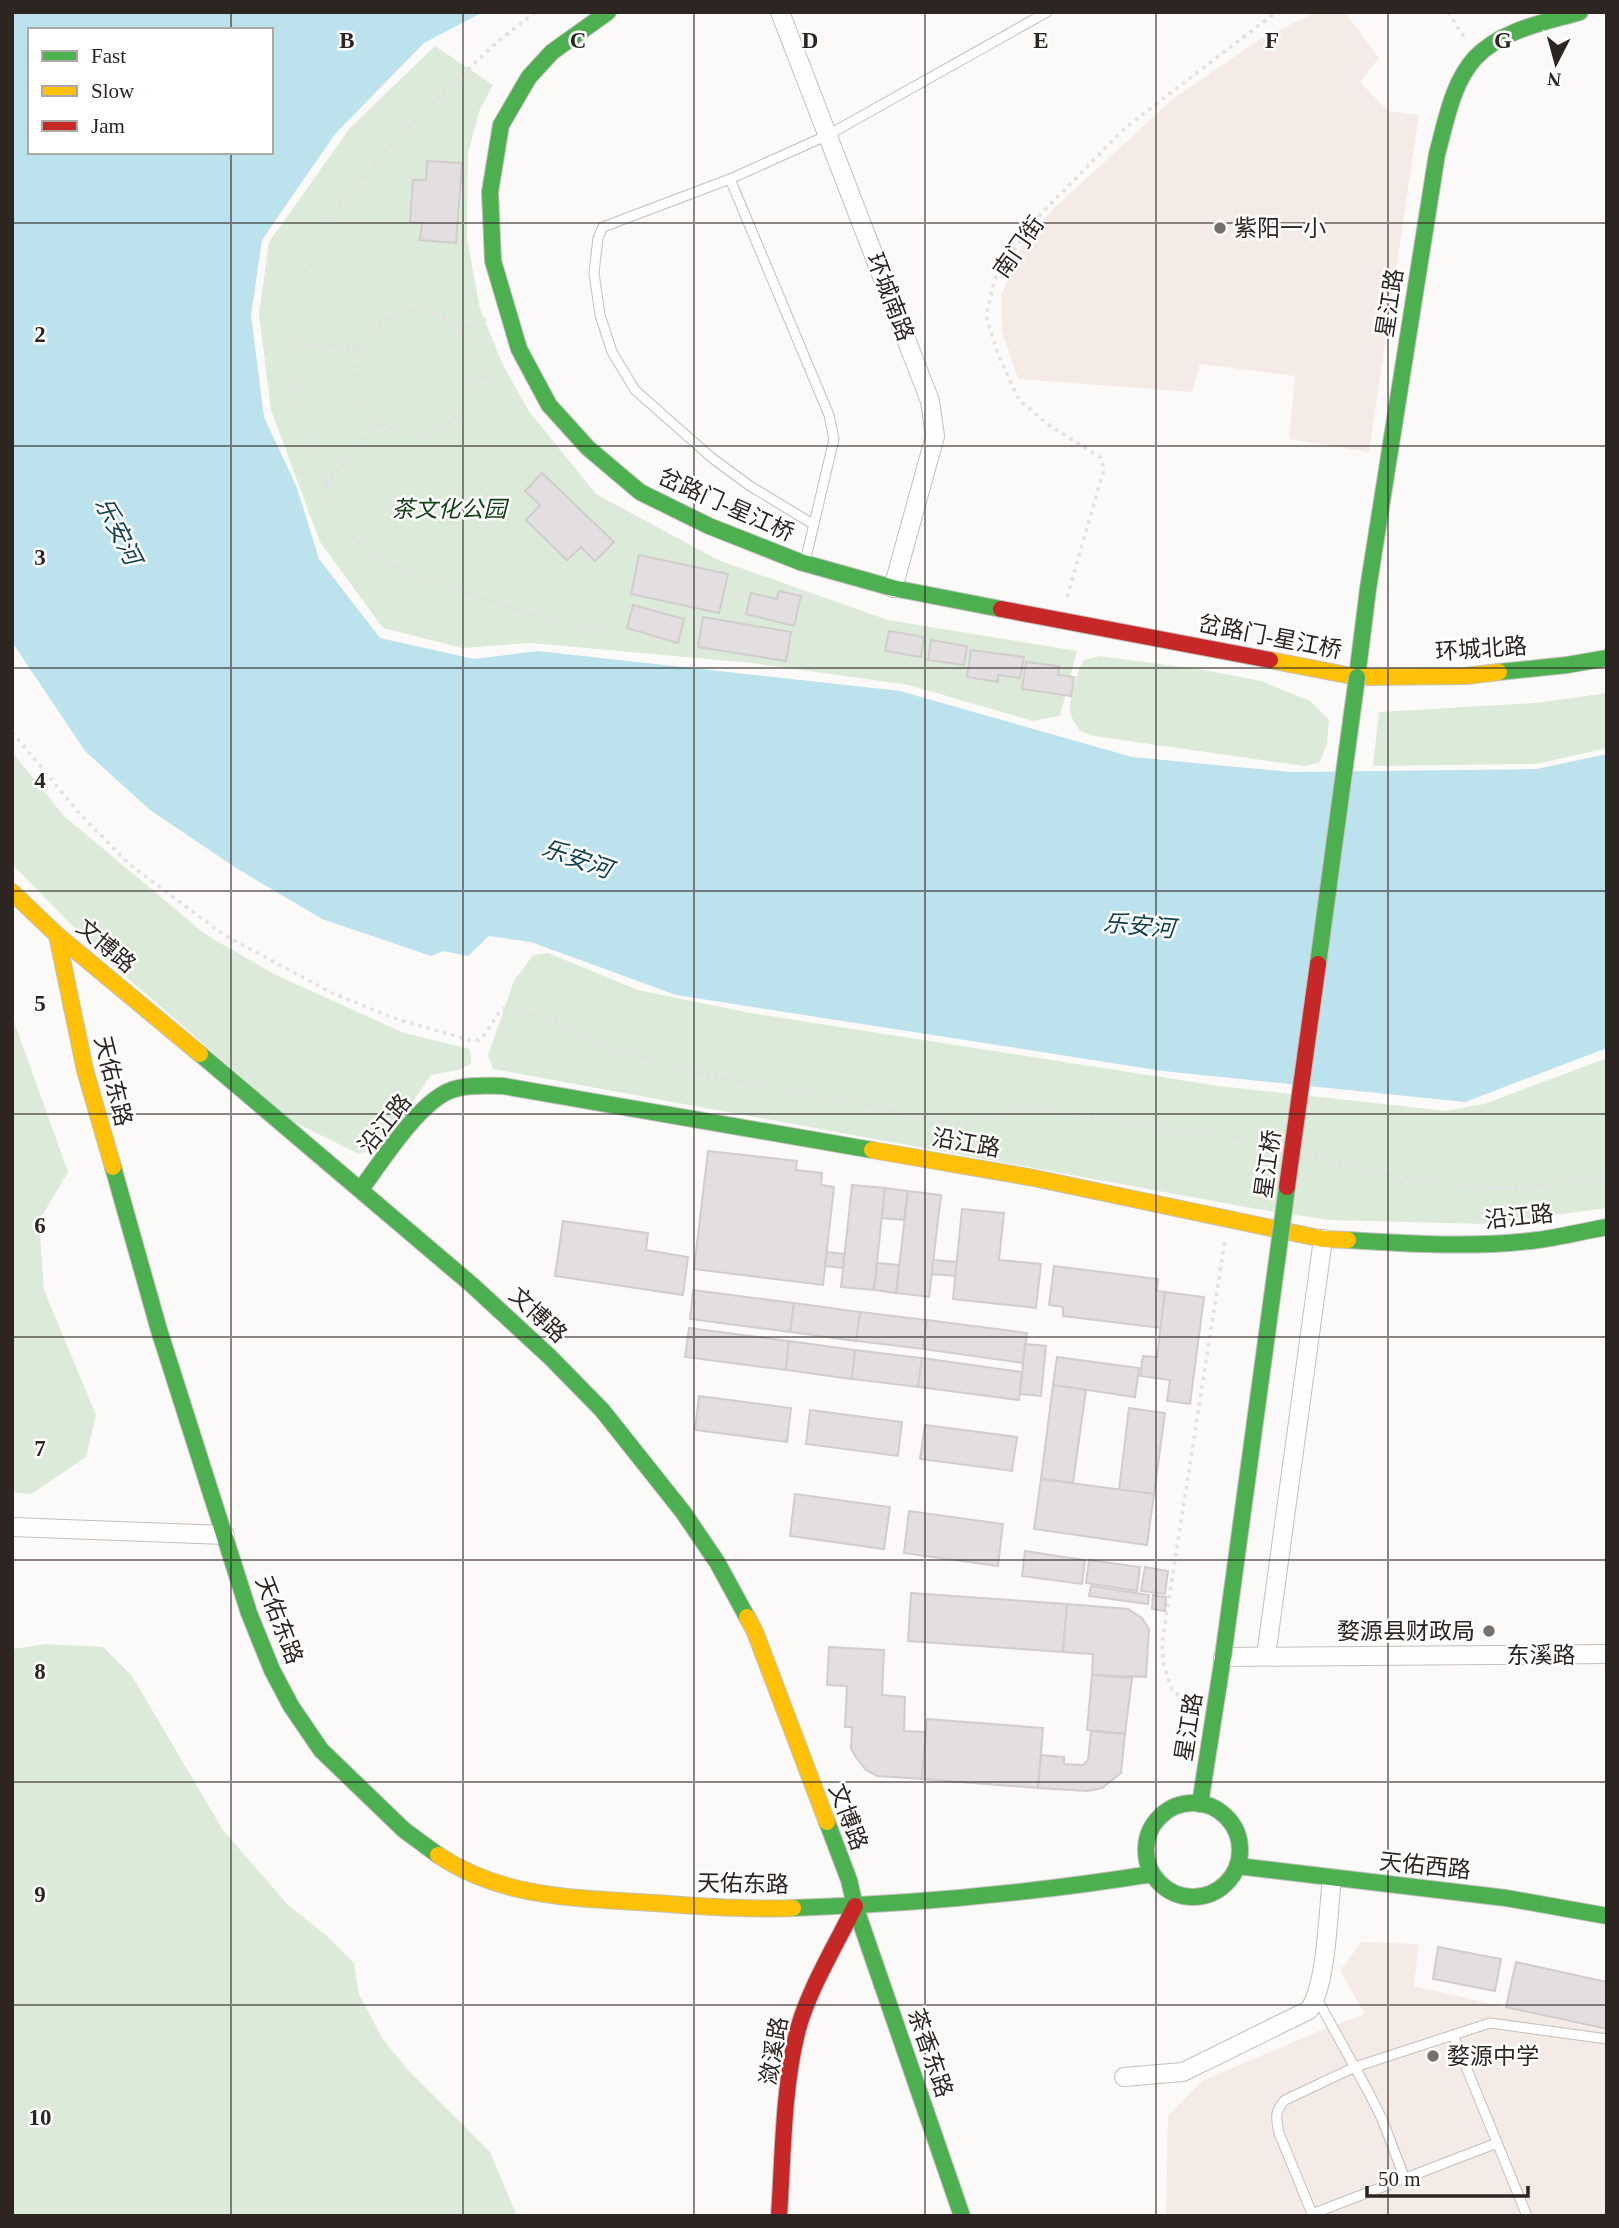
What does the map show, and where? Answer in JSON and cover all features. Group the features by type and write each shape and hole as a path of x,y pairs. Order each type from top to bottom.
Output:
{"street":[{"name":"岔路门-星江桥","path":"608,12 552,52 529,77 501,125 490,192 493,261 519,349 550,405 588,448 639,492 709,526 804,564 892,588 1357,677"},
{"name":"环城南路","path":"780,12 930,401 935,436 892,588"},
{"name":"星江路","path":"1357,677 1368,589 1437,155 1455,95 1464,74 1476,57 1496,43 1528,28 1580,12"},
{"name":"环城北路","path":"1357,677 1466,676 1607,658"},
{"name":"星江桥","path":"1223,1657 1357,677"},
{"name":"文博路","path":"12,892 57,935 462,1277 550,1357 602,1410 683,1512 717,1562 755,1632 849,1880 855,1906"},
{"name":"天佑东路","path":"57,935 85,1069 159,1330 249,1613 272,1670 291,1706 327,1756 404,1830 453,1866 505,1887 547,1896 755,1910 855,1906"},
{"name":"沿江路","path":"361,1189 427,1105 447,1091 471,1086 503,1086 1034,1178 1323,1239 1433,1245 1489,1244 1539,1240 1607,1227"},
{"path":"1266,1657 1323,1239"},
{"path":"12,1527 225,1535"},
{"name":"东溪路","path":"1223,1657 1607,1654"},
{"name":"星江路","path":"1200,1804 1223,1657"},
{"path":"1185,1804 1200,1804 1213,1808 1225,1815 1238,1838 1240,1852 1237,1866 1231,1878 1210,1894 1197,1897 1171,1892 1152,1874 1147,1860 1146,1844 1150,1830 1170,1809 1185,1804"},
{"name":"天佑西路","path":"1237,1866 1506,1898 1607,1916"},
{"path":"855,1906 1065,1888 1152,1874"},
{"path":"1124,2077 1182,2072 1309,2010 1317,1999 1322,1971 1332,1878"},
{"name":"潋溪路","path":"779,2216 790,2067 797,2032 805,2008 855,1906"},
{"name":"茶香东路","path":"855,1906 962,2216"}],"lane":[{"path":"813,524 750,486 712,458 635,390 612,352 600,315 594,273 597,238 603,227 730,179 828,135 1046,12"},
{"path":"730,179 829,415 834,439 804,564"},
{"path":"1317,1999 1382,2119 1405,2179"},
{"path":"1497,2143 1312,2215 1279,2133 1278,2108 1285,2100 1355,2067 1490,2023 1607,2039"},
{"path":"1453,2035 1528,2216"}],"path":[{"path":"535,12 496,43 408,126 337,206 318,240 295,299 300,410 342,526 358,541 399,569 530,614 612,631"},
{"name":"南门街","path":"1060,620 1104,469 1101,458 1049,425 1019,400 998,354 986,316 995,278 1033,222 1125,128 1279,12"},
{"path":"1448,12 1476,57"},
{"path":"417,311 436,314 460,330 476,355 478,374 474,394 465,411 449,425 429,433 409,433 388,427 372,414 360,397 355,377 357,356 361,347 366,337 380,323 397,314 417,311"},
{"path":"460,330 508,311"},
{"path":"295,345 361,347"},
{"path":"477,382 524,359"},
{"path":"325,484 381,421"},
{"path":"12,732 80,814 129,864 225,935 332,993 396,1019 470,1040 479,1040 486,1034 495,1016 505,1008"},
{"path":"503,1086 505,1008"},
{"path":"505,1008 552,1020 616,1050 679,1069 951,1123 974,1122 1021,1109 1067,1113 1276,1145"},
{"path":"1312,1155 1408,1178 1456,1186 1517,1188 1563,1183 1607,1174"},
{"path":"1213,1722 1171,1690 1164,1666 1162,1643 1228,1217"}],"shaded area":[{"name":"紫阳一小","path":"1317,12 1345,12 1379,58 1360,82 1388,111 1419,115 1369,452 1289,439 1295,376 1200,364 1192,392 1018,379 1002,331 1001,296 1021,247 1053,209 1174,98 1260,39"},
{"name":"婺源中学","path":"1361,1942 1419,1944 1414,1986 1607,2031 1607,2216 1166,2216 1168,2116 1202,2081 1365,2014 1340,1971"}],"green space":[{"name":"茶文化公园","path":"435,46 493,85 480,109 468,153 467,239 480,309 503,365 528,410 596,494 718,560 888,620 1077,651 1060,716 1033,721 909,685 752,663 530,643 462,648 383,628 320,542 271,410 259,314 269,242 350,128"},
{"path":"1100,656 1204,670 1261,681 1310,701 1329,720 1327,744 1319,763 1304,766 1094,736 1080,731 1071,716 1073,687 1084,660"},
{"path":"1607,693 1607,748 1536,764 1373,766 1379,712 1536,703"},
{"path":"12,752 64,816 205,934 276,975 404,1033 470,1049 471,1064 458,1070 431,1075 383,1145 359,1154 292,1121 99,953 12,864"},
{"path":"548,953 638,990 750,1013 1219,1086 1446,1111 1484,1104 1607,1058 1607,1208 1486,1224 1329,1220 493,1069 488,1055 514,981 533,955"},
{"path":"12,1016 68,1172 39,1221 44,1290 96,1415 86,1457 31,1494 12,1492"},
{"path":"46,1644 103,1647 132,1676 223,1830 287,1904 327,1936 354,1963 359,1994 382,2038 407,2069 490,2152 517,2216 12,2216 12,1649"}],"water":[{"name":"乐安河","path":"12,12 483,12 424,43 335,134 262,240 251,315 264,417 297,488 319,559 380,638 474,659 538,651 900,691 1132,757 1292,772 1537,769 1607,754 1607,1048 1465,1102 1163,1071 676,995 531,942 489,936 468,956 443,951 431,956 322,919 236,868 150,810 85,751 12,642"}],"building":[{"path":"427,161 462,163 456,243 420,240 422,223 410,222 413,180 426,180"},
{"path":"542,473 614,542 595,561 581,547 567,560 526,520 540,505 525,491"},
{"path":"639,555 728,574 719,613 631,594"},
{"path":"779,591 801,596 794,626 746,614 751,593 777,599"},
{"path":"633,605 684,619 678,643 627,628"},
{"path":"703,617 791,632 786,661 698,647"},
{"path":"889,631 924,637 921,657 885,651"},
{"path":"931,640 967,646 964,665 928,660"},
{"path":"971,650 1024,657 1020,678 998,675 998,682 967,677"},
{"path":"1026,662 1059,666 1058,675 1074,677 1071,696 1022,689"},
{"path":"708,1151 797,1161 796,1170 822,1173 821,1185 834,1187 823,1285 694,1269"},
{"path":"852,1185 885,1188 874,1290 841,1287"},
{"path":"885,1188 908,1191 904,1220 882,1218"},
{"path":"908,1191 941,1195 929,1297 896,1293"},
{"path":"962,1209 1004,1213 999,1260 1041,1264 1036,1308 953,1299"},
{"path":"563,1221 648,1233 646,1250 688,1257 683,1295 555,1276"},
{"path":"827,1252 844,1254 843,1268 825,1266"},
{"path":"933,1260 957,1262 955,1276 932,1274"},
{"path":"877,1263 899,1265 896,1293 874,1290"},
{"path":"1054,1266 1158,1279 1157,1291 1165,1292 1161,1328 1063,1316 1063,1307 1049,1305"},
{"path":"693,1290 794,1303 790,1332 690,1319"},
{"path":"1165,1292 1204,1297 1190,1404 1167,1401 1170,1380 1140,1376 1143,1356 1157,1357"},
{"path":"794,1303 860,1312 856,1341 790,1332"},
{"path":"860,1312 927,1320 923,1349 856,1341"},
{"path":"927,1320 1027,1333 1023,1363 923,1349"},
{"path":"689,1328 789,1341 786,1370 685,1357"},
{"path":"789,1341 855,1350 852,1379 786,1370"},
{"path":"1025,1344 1046,1346 1041,1396 1020,1394"},
{"path":"855,1350 922,1358 918,1387 852,1379"},
{"path":"1057,1357 1139,1368 1135,1397 1053,1385"},
{"path":"922,1358 1022,1372 1019,1400 918,1387"},
{"path":"1053,1385 1086,1390 1073,1483 1041,1479"},
{"path":"699,1396 791,1408 787,1442 695,1430"},
{"path":"1129,1408 1165,1413 1154,1494 1119,1490"},
{"path":"810,1410 902,1422 898,1456 806,1444"},
{"path":"925,1425 1017,1437 1012,1471 920,1459"},
{"path":"1041,1479 1154,1494 1147,1545 1034,1529"},
{"path":"795,1494 890,1507 884,1549 790,1536"},
{"path":"909,1511 1003,1524 998,1566 904,1553"},
{"path":"1025,1551 1085,1560 1082,1584 1022,1576"},
{"path":"1089,1560 1140,1567 1137,1591 1086,1583"},
{"path":"1145,1567 1168,1571 1165,1594 1141,1591"},
{"path":"1091,1586 1149,1595 1148,1604 1089,1596"},
{"path":"911,1593 1067,1604 1063,1652 908,1641"},
{"path":"1153,1595 1166,1597 1165,1611 1152,1609"},
{"path":"1067,1604 1128,1609 1142,1618 1149,1629 1146,1677 1092,1675 1093,1654 1063,1652"},
{"path":"829,1647 884,1650 882,1695 905,1697 904,1731 926,1732 922,1779 877,1776 866,1770 855,1756 851,1748 852,1727 845,1727 847,1686 827,1685"},
{"path":"1092,1675 1132,1678 1125,1734 1087,1730"},
{"path":"927,1719 1043,1728 1038,1788 922,1779"},
{"path":"1091,1731 1125,1734 1121,1773 1102,1788 1088,1791 1038,1788 1041,1755 1064,1757 1064,1764 1083,1765 1088,1760"},
{"path":"1438,1947 1501,1959 1495,1991 1433,1979"},
{"path":"1516,1962 1607,1982 1607,2029 1506,2007"}],"traffic: fast":[{"path":"608,12 552,52 529,77 501,125 490,192 493,261 519,349 549,405 588,448 640,492 709,526 800,562 893,588 1001,609"},
{"path":"1357,677 1368,589 1437,154 1451,103 1467,68 1486,48 1524,28 1580,12"},
{"path":"1499,672 1607,658"},
{"path":"1318,964 1357,677"},
{"path":"200,1054 472,1285 550,1357 602,1410 683,1512 717,1562 747,1617"},
{"path":"361,1189 425,1108 449,1091 469,1086 503,1086 872,1150"},
{"path":"113,1167 159,1330 249,1613 272,1670 291,1706 321,1750 404,1830 438,1855"},
{"path":"1223,1657 1287,1187"},
{"path":"1348,1240 1491,1244 1538,1240 1607,1227"},
{"path":"1200,1804 1223,1657"},
{"path":"1193,1803 1211,1807 1226,1817 1236,1832 1240,1850 1236,1868 1226,1883 1211,1893 1193,1897 1175,1893 1160,1883 1150,1868 1146,1850 1150,1832 1160,1817 1175,1807 1193,1803"},
{"path":"827,1822 962,2216"},
{"path":"1237,1866 1506,1898 1607,1916"},
{"path":"793,1908 973,1897 1152,1874"}],"traffic: slow":[{"path":"1270,660 1357,677 1466,676 1499,672"},
{"path":"12,892 57,935 200,1054"},
{"path":"57,935 85,1070 113,1167"},
{"path":"872,1150 1034,1178 1323,1239 1348,1240"},
{"path":"747,1617 827,1822"},
{"path":"438,1855 489,1880 542,1894 597,1900 793,1908"}],"traffic: jam":[{"path":"1001,609 1270,660"},
{"path":"1287,1187 1318,964"},
{"path":"779,2216 786,2100 797,2033 815,1985 855,1906"}],"place":[{"name":"紫阳一小","path":"1220,228"},
{"name":"婺源县财政局","path":"1489,1631"},
{"name":"婺源中学","path":"1433,2056"}]}
